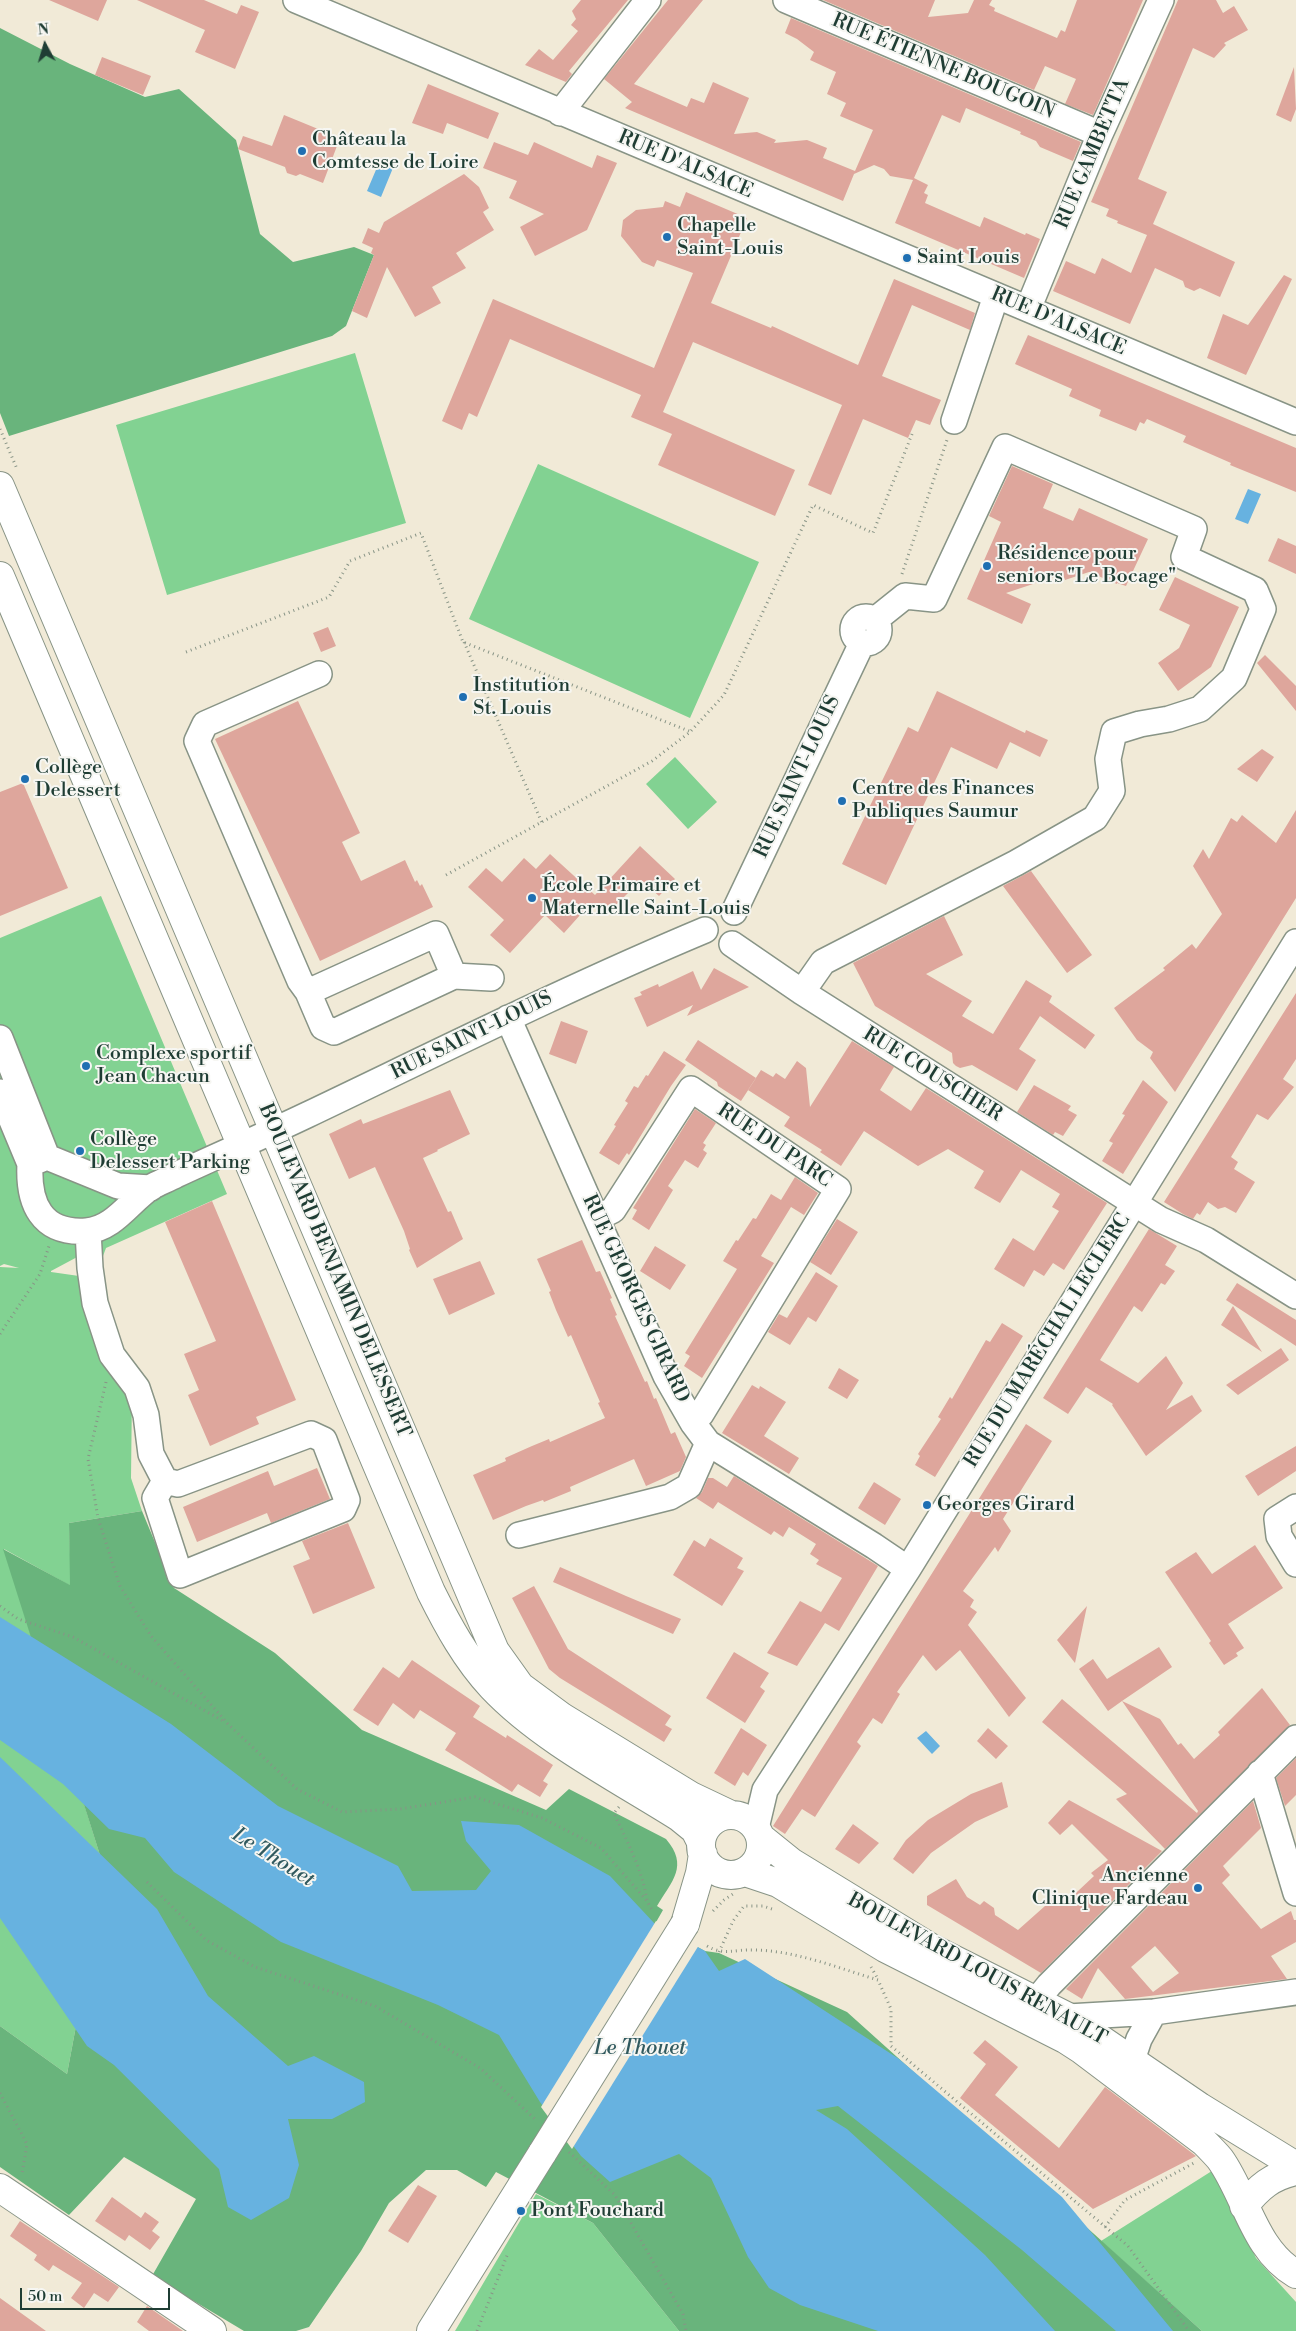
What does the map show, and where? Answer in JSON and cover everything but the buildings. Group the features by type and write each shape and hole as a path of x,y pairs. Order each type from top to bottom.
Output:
{"main road":[{"name":"BOULEVARD BENJAMIN DELESSERT","path":"0,486 494,1651 520,1686 555,1712 691,1796 746,1824"},
{"name":"BOULEVARD BENJAMIN DELESSERT","path":"0,576 431,1592 447,1623 465,1652 492,1686 518,1712 549,1735 679,1817 695,1830 702,1848"},
{"path":"431,2331 500,2224 554,2150 685,1924 700,1873 704,1832 711,1823 720,1817 746,1824 761,1847 759,1857 753,1865 741,1873 685,1924"},
{"name":"BOULEVARD LOUIS RENAULT","path":"746,1824 791,1862 933,1949 1068,2017 1200,2107 1296,2166"},
{"path":"702,1848 708,1864 716,1871 726,1874 741,1873"},
{"name":"BOULEVARD LOUIS RENAULT","path":"741,1873 778,1883 885,1948 1065,2039 1082,2050 1204,2142 1220,2160 1266,2244 1294,2272"},
{"path":"1244,2206 1264,2184 1274,2177 1296,2170"},
{"path":"9,2194 212,2331"}],"street":[{"name":"RUE D'ALSACE","path":"296,0 1296,422"},
{"path":"560,113 648,0"},
{"name":"RUE ÉTIENNE BOUGOIN","path":"786,0 1100,134"},
{"name":"RUE GAMBETTA","path":"1028,309 1100,134 1161,0"},
{"path":"954,420 996,296"},
{"path":"802,992 823,962 1016,864 1095,818 1112,790 1108,759 1114,732 1140,724 1169,719 1200,709 1234,678 1263,609 1255,590 1184,557 1194,529 1005,447 934,599 905,596 884,613"},
{"name":"RUE SAINT-LOUIS","path":"734,912 862,643 854,634 856,621 868,616 884,613"},
{"path":"319,674 205,724 197,741 300,981 308,992 323,1027 334,1032 454,976 491,978"},
{"path":"725,909 734,912 741,920 743,927 741,936 726,947 716,946 708,939 704,930 707,918 714,911 725,909"},
{"name":"RUE SAINT-LOUIS","path":"151,1188 508,1018 620,966 704,930"},
{"path":"308,992 436,934 454,976"},
{"name":"RUE DU MARÉCHAL LECLERC","path":"746,1824 765,1790 908,1568 1296,942"},
{"name":"RUE COUSCHER","path":"732,944 802,992 1134,1203 1162,1220 1206,1240 1296,1296"},
{"name":"RUE GEORGES GIRARD","path":"508,1018 666,1376 693,1423 708,1443 908,1568"},
{"path":"0,1038 38,1160 29,1178 32,1197 40,1215 55,1227 73,1231 88,1231 105,1225 119,1216 151,1188"},
{"name":"RUE DU PARC","path":"597,1218 613,1210 691,1089 838,1189 701,1414 693,1423"},
{"path":"0,1092 38,1160 118,1186 151,1188"},
{"path":"88,1231 90,1268 95,1303 112,1355 137,1388 146,1415 151,1454 165,1481 178,1484 310,1434 324,1440 347,1500 343,1508 180,1576 155,1498 165,1481"},
{"path":"519,1536 670,1497 688,1486 708,1443"},
{"path":"1296,1508 1277,1519 1279,1536 1296,1564"},
{"path":"1036,2001 1296,1738"},
{"path":"1260,1773 1287,1830 1296,1893"},
{"path":"1068,2017 1154,2012 1296,1992"},
{"path":"1132,2060 1139,2039 1154,2012"}],"path":[{"path":"884,613 954,420"},
{"path":"446,875 652,761 690,732 724,695 813,505 873,533 912,434"},
{"path":"186,652 329,597 350,561 422,533 463,642 542,823"},
{"path":"463,642 690,732"},
{"path":"0,1334 40,1274 55,1227"},
{"path":"112,1355 88,1459 98,1518 120,1586 151,1636 228,1724 297,1789 342,1812 400,1809 476,1797 542,1818 601,1848 647,1901 652,1910"},
{"path":"0,1606 18,1619 73,1636 228,1724"},
{"path":"622,1802 614,1813 634,1856 644,1884 647,1901"},
{"path":"147,1882 206,1940 255,1967 375,2006 480,2068 537,2121"},
{"path":"719,1953 733,1921 744,1906 763,1906 781,1912"},
{"path":"706,1946 719,1953 745,1950 777,1950 878,1980 891,2010 891,2046 1128,2246 1189,2331"},
{"path":"0,2093 27,2144 9,2194"},
{"path":"554,2150 615,2195 683,2314 686,2331"},
{"path":"1105,2227 1125,2200 1201,2159"},
{"path":"476,2331 508,2256 500,2224"}],"green space":[{"path":"0,28 70,64 145,97 179,89 236,140 260,234 293,262 354,247 374,255 346,326 332,336 9,436 0,413"},
{"path":"355,353 406,523 167,595 116,425"},
{"path":"538,464 759,562 690,718 469,619"},
{"path":"675,757 717,802 688,829 646,784"},
{"path":"101,896 227,1194 106,1248 100,1264 100,1293 132,1392 131,1478 142,1511 69,1523 71,1586 4,1549 105,1871 67,2074 0,2026 0,1267 19,1268 4,1264 0,1266 0,938","holes":["81,1255 86,1277 51,1272 51,1271","93,1318 130,1390 101,1363"]},
{"path":"142,1511 174,1588 275,1653 362,1730 546,1810 569,1789 666,1839 676,1857 676,1873 657,1906 663,1910 655,1924 705,1951 719,1953 847,2012 1202,2331 679,2331 593,2223 496,2172 486,2187 457,2170 426,2170 389,2203 361,2251 309,2327 296,2331 244,2331 152,2276 196,2199 124,2157 69,2215 0,2167 0,2026 67,2074 105,1871 3,1549 70,1585 69,1523"},
{"path":"1215,2169 1256,2258 1296,2302 1296,2331 1202,2331 1101,2241"},
{"path":"536,2194 593,2223 679,2331 455,2331"}],"water":[{"path":"381,158 395,163 381,197 367,191"},
{"path":"1248,489 1261,494 1248,524 1235,519"},
{"name":"Le Thouet","path":"0,1617 171,1724 278,1806 398,1866 412,1891 476,1890 491,1871 466,1841 461,1821 519,1825 610,1876 655,1924 705,1951 719,1971 745,1959 899,2059 1062,2197 1173,2331 1116,2331 1022,2250 838,2106 816,2110 847,2129 985,2255 1055,2331 878,2331 800,2305 769,2288 748,2257 711,2178 679,2154 610,2182 581,2156 540,2102 499,2035 438,2005 281,1942 174,1872 145,1838 109,1829 63,1784 0,1740"},
{"path":"926,1731 940,1746 932,1754 917,1738"},
{"path":"0,1757 157,1909 208,1996 288,2066 314,2056 364,2082 365,2102 332,2119 288,2119 299,2165 289,2198 251,2220 228,2207 219,2169 114,2065 87,2046 0,1918"}],"pier":[{"path":"656,1921 699,1945 572,2149 541,2107"}],"place":[{"name":"Château la Comtesse de Loire","path":"302,151"},
{"name":"Chapelle Saint-Louis","path":"667,237"},
{"name":"Saint Louis","path":"907,258"},
{"name":"Résidence pour seniors \"Le Bocage\"","path":"987,566"},
{"name":"Institution St. Louis","path":"463,697"},
{"name":"Collège Delessert","path":"25,779"},
{"name":"Centre des Finances Publiques Saumur","path":"842,801"},
{"name":"École Primaire et Maternelle Saint-Louis","path":"532,898"},
{"name":"Complexe sportif Jean Chacun","path":"86,1066"},
{"name":"Collège Delessert Parking","path":"80,1151"},
{"name":"Georges Girard","path":"927,1505"},
{"name":"Ancienne Clinique Fardeau","path":"1198,1888"},
{"name":"Pont Fouchard","path":"521,2211"}]}
